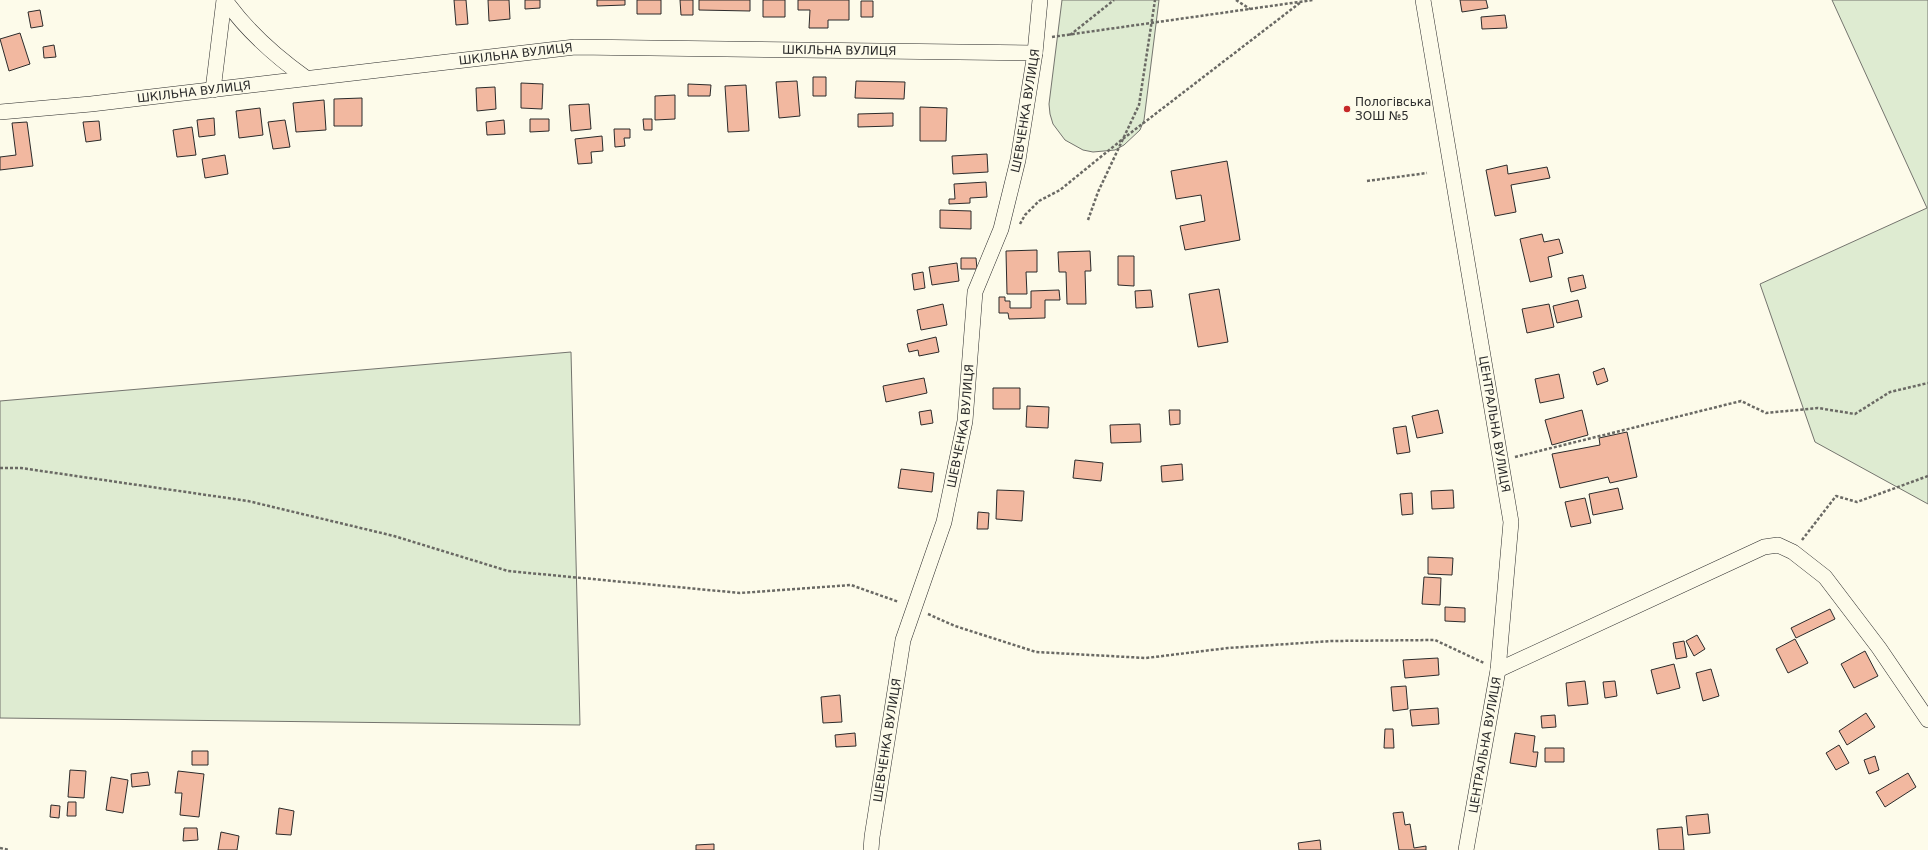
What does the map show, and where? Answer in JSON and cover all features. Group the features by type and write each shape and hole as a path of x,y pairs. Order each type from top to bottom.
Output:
{"street":[{"path":"224,0 236,16 260,42 306,78"},
{"path":"213,90 224,0"},
{"name":"ШЕВЧЕНКА ВУЛИЦЯ","path":"871,850 903,640 944,522 965,421 975,292 1000,229 1018,160 1035,46 1040,0"},
{"name":"ЦЕНТРАЛЬНА ВУЛИЦЯ","path":"1422,0 1511,522 1498,670 1466,850"},
{"name":"ШКІЛЬНА ВУЛИЦЯ","path":"0,112 213,90 575,47 1035,46"},
{"path":"1498,670 1764,547 1778,545 1793,552 1825,577 1879,648 1928,720"}],"path":[{"path":"1069,35 1114,0"},
{"path":"1088,220 1098,192 1139,105 1155,0"},
{"path":"1236,0 1251,9"},
{"path":"1035,46 1069,35 1313,0"},
{"path":"1017,228 1025,215 1039,201 1060,190 1124,138 1301,2"},
{"path":"1367,181 1427,173"},
{"path":"1501,460 1741,401 1766,412 1818,408 1855,414 1890,392 1928,383"},
{"path":"0,468 21,468 248,501 394,536 508,571 740,593 850,585 914,608 955,626 1036,652 1146,658 1228,648 1332,641 1435,640 1498,670"},
{"path":"1793,552 1836,496 1857,502 1928,476"},
{"path":"0,848 9,850"}],"green space":[{"path":"1062,0 1159,0 1144,120 1140,130 1124,145 1115,150 1093,152 1083,150 1065,140 1053,124 1049,104"},
{"path":"1832,0 1928,0 1928,504 1815,442 1760,284 1927,208"},
{"path":"571,352 580,725 0,718 0,401"}],"building":[{"path":"454,0 466,0 468,24 456,25"},
{"path":"488,0 509,0 510,19 489,21"},
{"path":"525,0 540,0 540,8 525,9"},
{"path":"597,0 625,0 625,5 597,6"},
{"path":"637,0 661,0 661,14 637,14"},
{"path":"680,0 693,0 693,15 681,15"},
{"path":"699,0 750,0 750,11 699,10"},
{"path":"763,0 785,0 785,17 763,17"},
{"path":"798,0 849,0 849,20 828,20 828,28 809,28 810,10 798,10"},
{"path":"1460,0 1486,0 1488,8 1462,12"},
{"path":"861,1 873,1 873,17 861,17"},
{"path":"40,10 43,26 31,28 28,12"},
{"path":"1505,15 1507,28 1482,29 1481,17"},
{"path":"20,33 30,64 9,71 0,39"},
{"path":"54,45 56,57 44,58 43,47"},
{"path":"813,77 826,77 826,96 813,96"},
{"path":"797,81 800,116 779,118 776,82"},
{"path":"856,81 905,82 904,99 855,98"},
{"path":"521,83 543,84 542,109 521,108"},
{"path":"688,84 711,85 710,96 688,96"},
{"path":"746,85 749,131 728,132 725,86"},
{"path":"495,87 496,109 477,111 476,88"},
{"path":"675,95 675,119 655,120 655,96"},
{"path":"362,98 362,126 334,126 334,99"},
{"path":"324,100 326,130 296,132 293,103"},
{"path":"589,104 591,129 571,131 569,105"},
{"path":"920,107 947,108 946,141 920,141"},
{"path":"260,108 263,135 239,138 236,111"},
{"path":"893,113 893,126 858,127 858,114"},
{"path":"214,118 215,135 199,137 197,120"},
{"path":"530,119 549,119 549,131 530,132"},
{"path":"643,119 652,119 652,130 644,130"},
{"path":"285,120 290,147 273,149 268,122"},
{"path":"504,120 505,134 487,135 486,122"},
{"path":"99,121 101,140 86,142 83,122"},
{"path":"27,122 33,166 0,170 0,157 16,155 12,123"},
{"path":"192,127 196,155 177,157 173,130"},
{"path":"614,129 630,129 630,138 624,138 625,146 615,147"},
{"path":"602,136 603,151 591,152 592,163 578,164 575,139"},
{"path":"987,154 988,172 953,174 952,156"},
{"path":"225,155 228,174 205,178 202,159"},
{"path":"1227,161 1240,240 1185,250 1180,226 1205,221 1201,195 1176,199 1171,171"},
{"path":"1507,165 1508,174 1547,167 1550,178 1511,185 1516,212 1495,216 1486,170"},
{"path":"986,182 987,197 970,198 970,203 949,204 949,199 955,199 954,184"},
{"path":"940,210 971,211 971,229 940,228"},
{"path":"1542,234 1544,242 1559,239 1563,253 1548,257 1552,277 1530,282 1520,239"},
{"path":"1037,250 1037,272 1026,272 1027,294 1007,294 1006,251"},
{"path":"1090,251 1091,271 1085,271 1086,304 1067,304 1066,272 1059,272 1058,252"},
{"path":"1118,256 1134,256 1134,286 1118,285"},
{"path":"961,258 976,258 977,269 961,269"},
{"path":"957,263 959,281 932,285 929,267"},
{"path":"923,272 925,288 914,290 912,274"},
{"path":"1583,275 1586,288 1571,292 1568,278"},
{"path":"1219,289 1228,342 1198,347 1189,294"},
{"path":"1059,290 1060,300 1045,300 1045,318 1009,319 1008,313 999,313 999,297 1005,297 1005,301 1010,301 1010,308 1031,308 1031,291"},
{"path":"1151,290 1153,307 1136,308 1135,291"},
{"path":"1578,300 1582,317 1557,323 1553,306"},
{"path":"943,304 947,325 921,330 917,310"},
{"path":"1549,304 1554,327 1527,333 1522,309"},
{"path":"936,337 939,352 919,356 918,350 909,352 907,344"},
{"path":"1604,368 1608,381 1597,385 1593,372"},
{"path":"1559,374 1564,398 1540,403 1535,379"},
{"path":"924,378 927,393 886,402 883,386"},
{"path":"993,388 1020,388 1020,409 993,409"},
{"path":"1027,406 1049,407 1048,428 1026,427"},
{"path":"931,410 933,423 921,425 919,412"},
{"path":"1169,410 1180,410 1180,424 1170,425"},
{"path":"1438,410 1443,433 1417,438 1412,416"},
{"path":"1582,410 1588,435 1552,445 1545,420"},
{"path":"1140,424 1141,442 1111,443 1110,425"},
{"path":"1406,426 1410,452 1397,454 1393,428"},
{"path":"1627,432 1637,477 1610,483 1608,477 1560,488 1552,454 1600,445 1599,438"},
{"path":"1075,460 1103,463 1101,481 1073,478"},
{"path":"1182,464 1183,480 1162,482 1161,466"},
{"path":"901,469 934,473 932,492 898,488"},
{"path":"1618,488 1623,509 1593,515 1589,494"},
{"path":"997,490 1024,491 1022,521 996,519"},
{"path":"1453,490 1454,508 1432,509 1431,491"},
{"path":"1412,493 1413,514 1402,515 1400,494"},
{"path":"1585,498 1591,523 1571,527 1565,502"},
{"path":"978,512 989,513 988,529 977,529"},
{"path":"1428,557 1453,558 1452,575 1428,574"},
{"path":"1424,577 1441,578 1440,605 1422,604"},
{"path":"1445,607 1465,608 1465,622 1445,621"},
{"path":"1830,609 1835,619 1796,638 1791,628"},
{"path":"1697,635 1705,649 1694,656 1686,641"},
{"path":"1795,639 1808,663 1788,673 1776,649"},
{"path":"1684,641 1687,657 1676,659 1673,643"},
{"path":"1865,651 1878,676 1854,688 1841,664"},
{"path":"1438,658 1439,675 1405,678 1403,660"},
{"path":"1674,664 1680,688 1657,694 1651,670"},
{"path":"1711,669 1719,696 1703,701 1696,673"},
{"path":"1585,681 1588,704 1568,706 1566,683"},
{"path":"1615,681 1617,696 1605,698 1603,682"},
{"path":"1406,686 1408,709 1393,711 1391,687"},
{"path":"840,695 842,722 823,723 821,697"},
{"path":"1438,708 1439,724 1412,726 1410,710"},
{"path":"1866,713 1875,727 1847,745 1839,731"},
{"path":"1555,715 1556,727 1542,728 1541,716"},
{"path":"1385,729 1393,729 1394,748 1384,748"},
{"path":"855,733 856,746 836,747 835,735"},
{"path":"1515,733 1535,736 1533,752 1538,752 1536,767 1510,763"},
{"path":"1839,745 1849,763 1836,770 1826,753"},
{"path":"1545,748 1564,748 1564,762 1545,762"},
{"path":"192,751 208,751 208,765 192,765"},
{"path":"1875,756 1879,770 1869,774 1864,760"},
{"path":"70,770 86,771 84,798 68,797"},
{"path":"178,771 204,774 199,817 180,815 182,793 175,793"},
{"path":"148,772 150,785 132,787 131,774"},
{"path":"1908,773 1916,787 1885,807 1876,792"},
{"path":"111,777 128,780 123,813 106,810"},
{"path":"68,802 76,802 76,816 67,816"},
{"path":"51,805 60,806 59,818 50,817"},
{"path":"279,808 294,811 291,835 276,834"},
{"path":"1403,812 1405,825 1410,824 1414,848 1426,846 1426,850 1399,850 1393,813"},
{"path":"1708,814 1710,833 1688,835 1686,816"},
{"path":"1682,827 1684,850 1659,850 1657,829"},
{"path":"184,828 197,828 198,840 183,841"},
{"path":"221,832 239,836 237,850 218,850"},
{"path":"1320,840 1321,850 1299,850 1298,843"},
{"path":"714,844 714,850 696,850 696,845"}],"place":[{"name":"Пологівська ЗОШ №5","path":"1347,109"}]}
